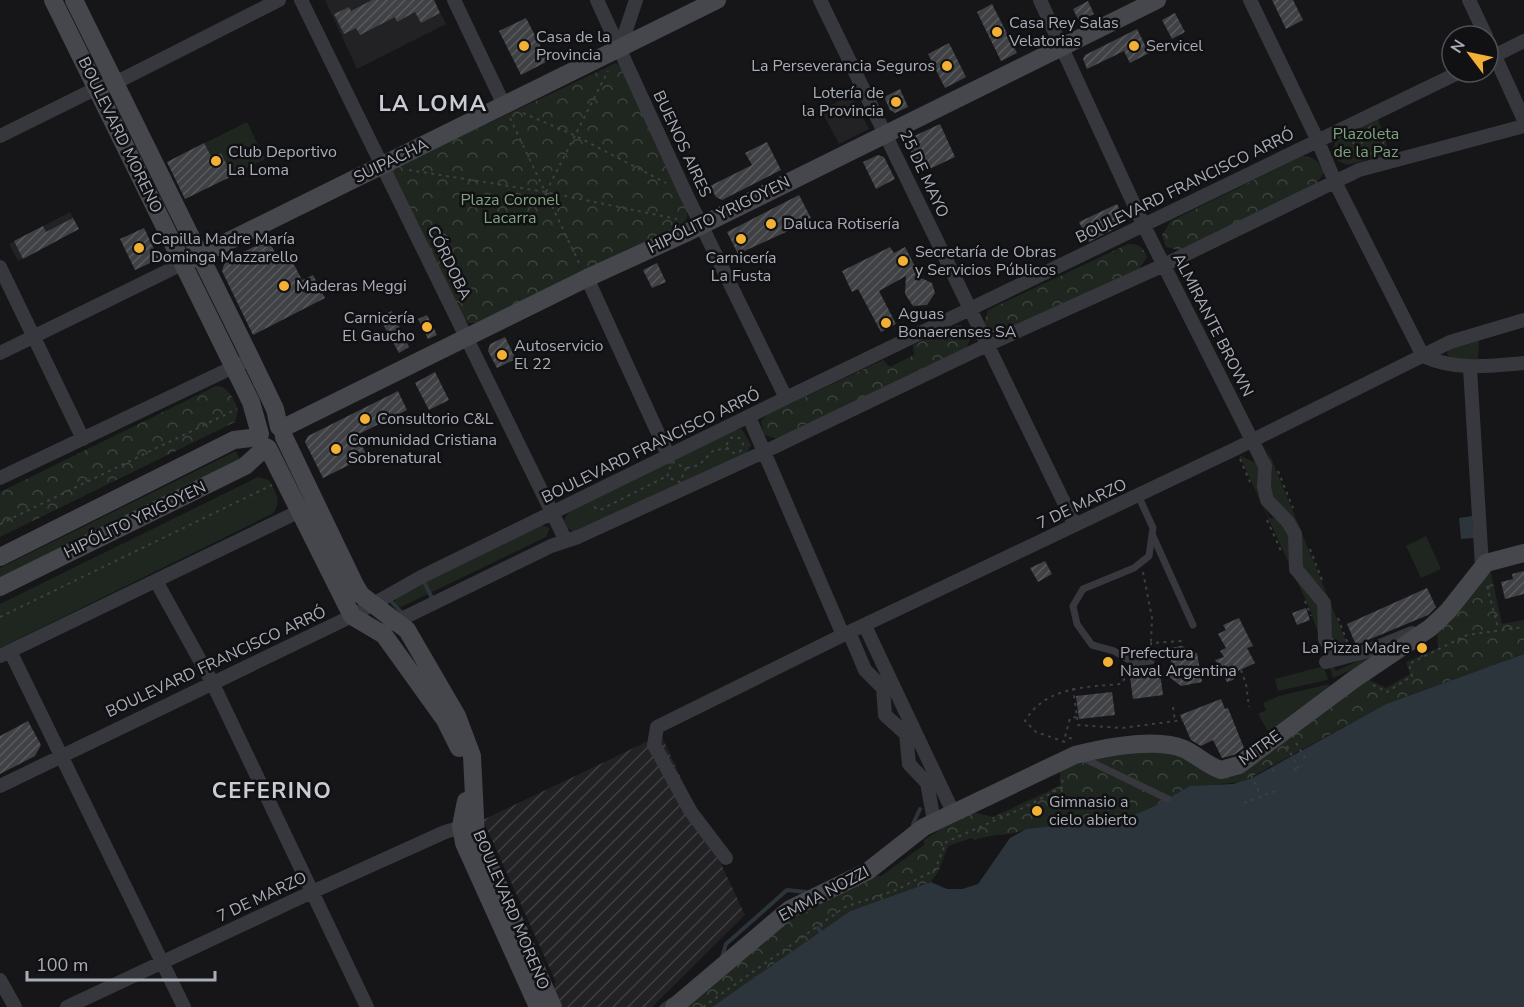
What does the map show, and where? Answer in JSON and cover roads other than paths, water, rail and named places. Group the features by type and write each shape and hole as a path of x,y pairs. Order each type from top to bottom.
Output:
{"main road":[{"name":"BOULEVARD MORENO","path":"53,0 97,88 192,259 251,359 275,409 307,507 352,616 384,635 445,720 459,746 466,776 468,826 476,836 540,1004"},
{"name":"BOULEVARD MORENO","path":"74,0 115,83 192,259 234,367 251,402 263,441 355,585 372,604 407,630 447,697 467,738 473,765 468,826"},
{"name":"SUIPACHA","path":"192,259 717,0"},
{"name":"HIPÓLITO YRIGOYEN","path":"0,557 234,440 263,441 278,447 281,431 467,337 587,278 703,225 886,132 1157,0"},
{"name":"HIPÓLITO YRIGOYEN","path":"0,587 245,466 263,441"},
{"path":"1482,566 1489,561 1524,553"},
{"name":"MITRE","path":"953,812 1074,746 1171,746 1182,749 1216,768 1228,769 1239,765 1353,680 1430,628 1448,611 1482,566"},
{"name":"EMMA NOZZI","path":"674,1007 782,915 868,871 934,821 953,812"}],"street":[{"path":"0,136 97,88 115,83 279,0"},
{"name":"CÓRDOBA","path":"301,0 566,541"},
{"path":"454,0 504,105"},
{"name":"BUENOS AIRES","path":"597,0 686,194 786,398"},
{"path":"620,48 636,0"},
{"name":"25 DE MAYO","path":"820,0 1075,525"},
{"name":"ALMIRANTE BROWN","path":"1040,0 1143,224 1266,466 1264,487 1267,500 1288,522 1295,534 1296,569 1324,603 1325,639 1332,660 1368,651 1428,626 1430,628"},
{"path":"1250,0 1336,183 1423,356 1440,363 1470,368 1524,363"},
{"path":"1469,0 1480,24"},
{"path":"1500,53 1524,41"},
{"path":"1500,74 1524,120"},
{"name":"BOULEVARD FRANCISCO ARRÓ","path":"0,786 62,754 352,616 552,513 786,398 1440,81"},
{"path":"371,626 397,621 566,541 766,451 987,345 1164,265 1359,170 1524,126"},
{"name":"SUIPACHA","path":"0,353 192,259"},
{"path":"0,267 83,439"},
{"path":"587,278 669,457"},
{"name":"7 DE MARZO","path":"726,858 691,812 654,745 657,727 846,633 1252,441 1450,342 1524,320"},
{"path":"0,478 251,359"},
{"path":"1470,368 1482,566"},
{"path":"749,417 846,633 865,670 883,687 885,716 906,734 909,764 927,783 934,821"},
{"path":"184,1007 62,754 5,654 307,507"},
{"path":"156,581 212,682 367,1007"},
{"path":"865,626 953,812"},
{"name":"7 DE MARZO","path":"67,1007 312,892 468,826"},
{"path":"0,980 15,1007"}],"lane":[{"path":"1138,495 1154,528 1149,555 1140,563 1083,589 1073,606 1077,624 1092,645 1114,651 1134,663 1151,662"},
{"path":"1152,534 1193,625"},
{"path":"1074,746 1168,799"}],"waterway":[{"path":"423,580 433,600"},
{"path":"390,600 403,614"},
{"path":"913,824 920,809"},
{"path":"722,957 726,944 787,890 806,892"},
{"path":"661,1007 670,1000"}],"place":[{"name":"Casa Rey Salas Velatorias","path":"997,32"},
{"name":"Casa de la Provincia","path":"524,46"},
{"name":"Servicel","path":"1134,46"},
{"name":"La Perseverancia Seguros","path":"947,66"},
{"name":"Lotería de la Provincia","path":"896,102"},
{"name":"Club Deportivo La Loma","path":"216,161"},
{"name":"Daluca Rotisería","path":"771,224"},
{"name":"Carnicería La Fusta","path":"741,239"},
{"name":"Capilla Madre María Dominga Mazzarello","path":"139,248"},
{"name":"Secretaría de Obras y Servicios Públicos","path":"903,261"},
{"name":"Maderas Meggi","path":"284,286"},
{"name":"Aguas Bonaerenses SA","path":"886,323"},
{"name":"Carnicería El Gaucho","path":"427,327"},
{"name":"Autoservicio El 22","path":"502,355"},
{"name":"Consultorio C&L","path":"365,419"},
{"name":"Comunidad Cristiana Sobrenatural","path":"336,449"},
{"name":"La Pizza Madre","path":"1422,648"},
{"name":"Prefectura Naval Argentina","path":"1108,662"},
{"name":"Gimnasio a cielo abierto","path":"1037,811"}],"district":[{"name":"LA LOMA","path":"433,104"},
{"name":"CEFERINO","path":"272,791"}],"park label":[{"name":"Plazoleta de la Paz","path":"1366,143"},
{"name":"Plaza Coronel Lacarra","path":"510,209"}]}
